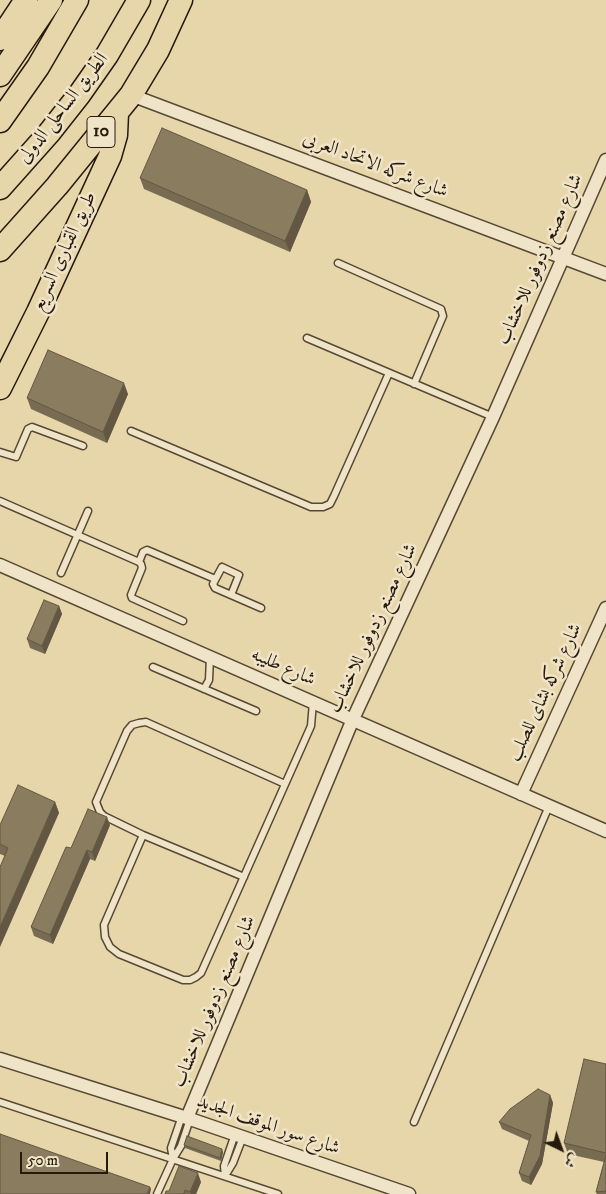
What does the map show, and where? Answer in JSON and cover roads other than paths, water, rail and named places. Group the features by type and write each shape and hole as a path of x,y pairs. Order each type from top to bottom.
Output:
{"highway":[{"path":"0,39 26,0"},
{"path":"0,74 51,0"},
{"path":"0,121 38,67 77,0"},
{"name":"الطريق الساحلى الدولى","path":"0,188 79,96 139,0"},
{"name":"10","path":"0,250 28,220 118,113 158,50 181,0"},
{"name":"طريق القبارى السريع","path":"0,388 38,312 110,156 116,135 118,113"}],"street":[{"name":"شارع شركه الاتحاد العربى","path":"131,95 606,274"},
{"name":"شارع مصنع زدوفور للاخشاب","path":"186,1117 352,720 493,417 606,160"},
{"name":"شارع طليبه","path":"0,565 606,831"},
{"name":"شارع شركه بشاى للصلب","path":"521,794 606,608"},
{"name":"شارع سور الموقف الجديد","path":"0,1059 186,1117 409,1194"}],"lane":[{"path":"338,263 441,309 443,316 414,384"},
{"path":"306,338 493,417"},
{"path":"130,431 311,507 323,507 330,504 334,496 389,373"},
{"path":"0,452 16,456 28,429 32,427 83,446"},
{"path":"0,502 139,562 142,568 131,595 132,598 183,621"},
{"path":"61,573 88,511"},
{"path":"139,562 143,552 148,550 215,579"},
{"path":"231,595 239,577 237,573 222,567 213,584 215,588 231,595 261,608"},
{"path":"204,689 209,680 210,657"},
{"path":"153,667 256,711"},
{"path":"143,835 104,925 105,937 110,947 119,954 183,980 196,978 201,973 311,726 313,702"},
{"path":"244,877 143,835 104,816 100,812 96,802 127,731 132,726 146,722 285,784"},
{"path":"414,1122 549,806"},
{"path":"0,1102 278,1194"},
{"path":"157,1194 172,1159 172,1148 186,1117"},
{"path":"225,1176 225,1161 239,1135"}]}
